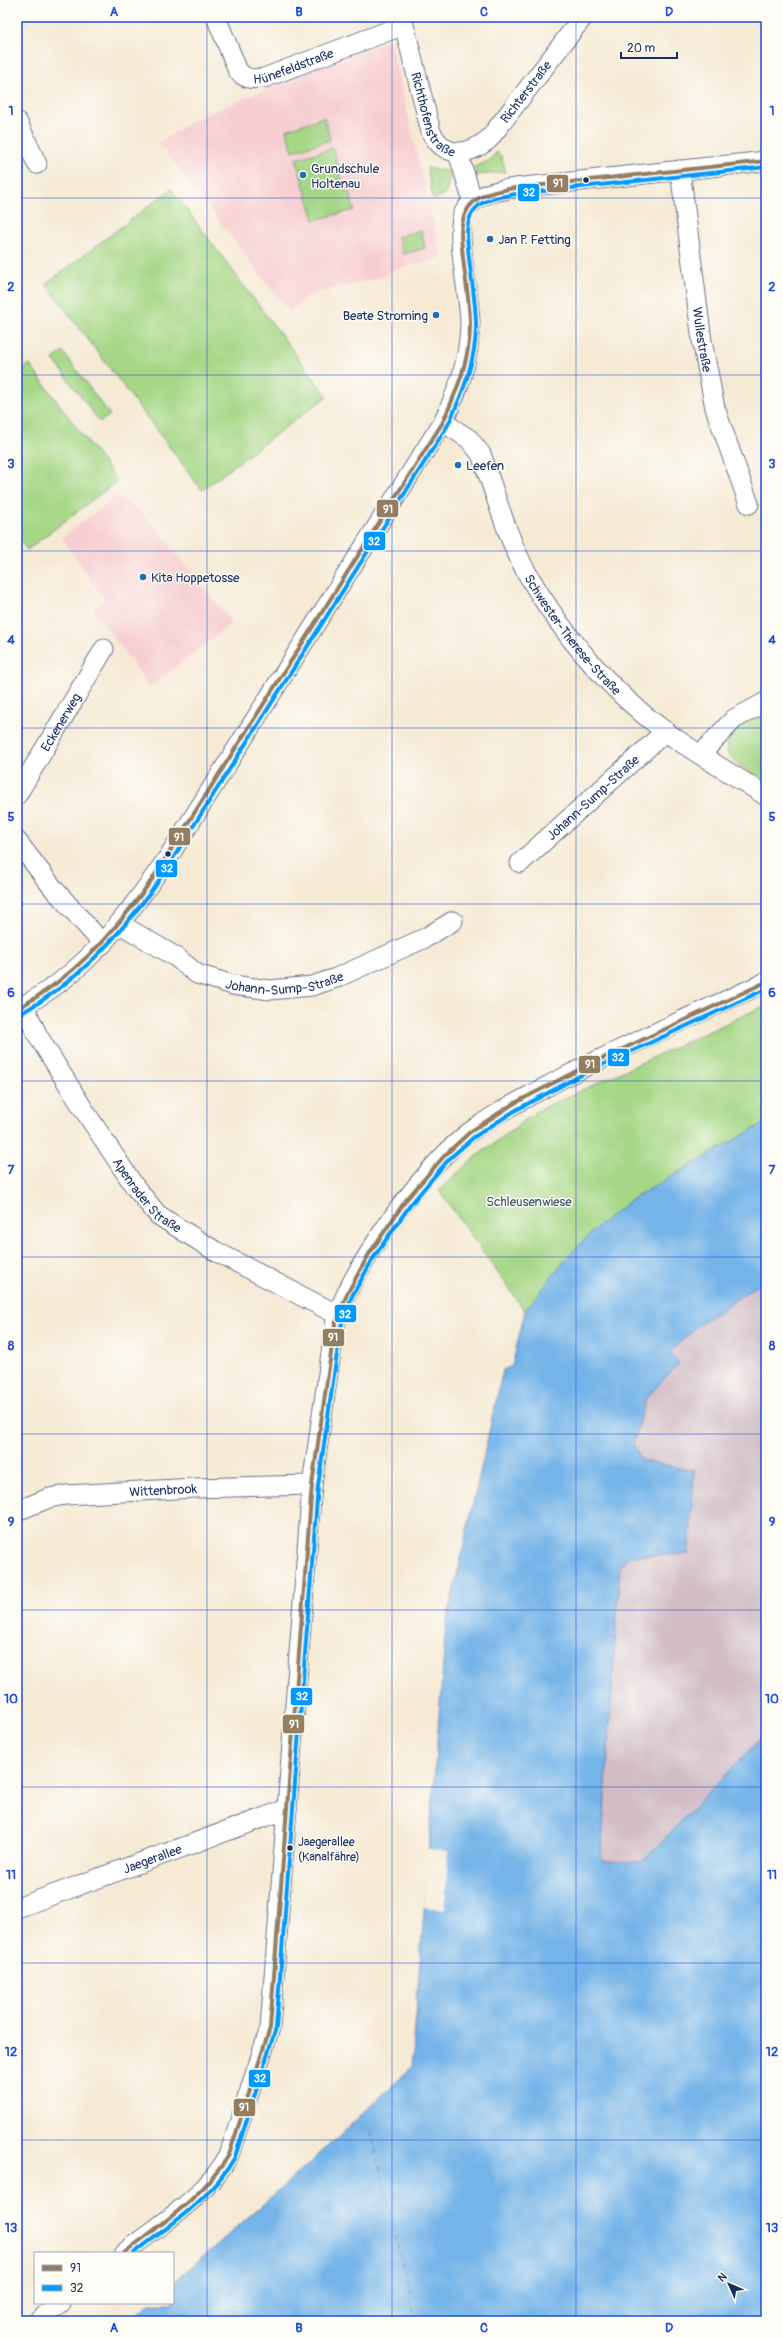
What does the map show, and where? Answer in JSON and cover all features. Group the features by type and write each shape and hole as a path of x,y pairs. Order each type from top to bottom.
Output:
{"street":[{"name":"Hünefeldstraße","path":"216,17 238,71 242,76 253,79 264,78 403,21"},
{"name":"Richterstraße","path":"458,153 479,147 489,139 583,17"},
{"name":"Richthofenstraße","path":"403,21 431,132 442,146 458,153 473,202"},
{"path":"17,121 37,164"},
{"path":"20,1008 50,990 103,944 120,924 167,859 443,422 463,376 467,357 470,322 460,233 464,212 473,202 486,194 514,188 766,161"},
{"name":"Wullestraße","path":"680,170 702,341 715,408 749,504"},
{"name":"Schwester-Therese-Straße","path":"443,422 469,439 481,454 526,572 562,626 600,673 631,703 666,731 766,796"},
{"name":"Eckenerweg","path":"17,795 104,649"},
{"path":"701,754 734,719 766,702"},
{"name":"Johann-Sump-Straße","path":"520,863 666,731"},
{"path":"17,841 53,888 103,944"},
{"name":"Johann-Sump-Straße","path":"120,924 176,956 197,974 228,984 270,990 312,986 336,978 424,938 453,922"},
{"path":"125,2252 207,2186 220,2172 229,2155 270,2028 312,1485 338,1314 361,1266 389,1222 436,1166 470,1132 528,1097 586,1066 766,982"},
{"name":"Apenrader Straße","path":"20,1008 135,1188 158,1215 215,1250 338,1314"},
{"name":"Wittenbrook","path":"17,1511 49,1498 66,1494 195,1488 312,1485"},
{"name":"Jaegerallee","path":"17,1908 165,1852 287,1809"},
{"path":"38,2321 60,2304"}],"shaded area":[{"name":"Grundschule Holtenau","path":"390,40 442,258 388,271 389,275 309,295 289,312 159,143 194,120 287,80"},
{"name":"Kita Hoppetosse","path":"115,497 123,499 137,509 156,528 232,623 150,687 93,609 105,600 62,538"},
{"path":"766,1279 766,1733 642,1862 601,1861 620,1566 629,1556 689,1554 694,1472 642,1461 633,1444 646,1398 679,1363 670,1352 700,1324"}],"green space":[{"path":"324,117 330,140 293,151 286,130"},
{"path":"333,148 345,192 349,191 354,210 314,220 296,159"},
{"path":"497,152 501,156 506,172 477,175 474,167 489,161"},
{"path":"427,168 451,172 446,193 433,200"},
{"path":"171,189 327,396 202,490 46,284"},
{"path":"421,230 425,248 403,254 398,237"},
{"path":"63,352 110,415 100,422 53,359"},
{"path":"29,364 117,481 27,550 17,536 17,373"},
{"path":"766,707 766,782 732,759 727,751 727,740 734,728"},
{"name":"Schleusenwiese","path":"766,1005 766,1122 631,1200 595,1229 565,1260 525,1311 439,1190 473,1159 537,1111"}],"water":[{"path":"766,1122 766,1279 700,1324 670,1352 679,1363 646,1398 633,1444 642,1461 694,1471 689,1554 629,1556 620,1566 601,1861 642,1862 766,1733 766,2321 129,2321 149,2304 174,2304 174,2282 309,2164 412,2067 446,1624 503,1370 512,1366 525,1311 565,1260 595,1229 631,1200"}],"pier":[{"path":"427,1850 448,1851 445,1909 424,1907"}],"ferry route":[{"path":"371,2131 416,2321"}],"transit line":[{"name":"91","path":"17,1009 57,983 91,953 107,937 151,881 443,422 458,386 466,361 470,335 461,233 466,212 471,205 477,199 485,195 515,188 766,161"},
{"name":"32","path":"20,1014 61,988 95,957 111,941 156,885 448,425 464,388 472,362 476,335 467,233 471,214 476,208 482,203 497,197 516,194 766,167"},
{"name":"91","path":"125,2252 194,2197 219,2170 229,2155 270,2028 312,1485 335,1325 347,1294 369,1254 406,1200 445,1155 470,1132 513,1104 584,1067 766,982"},
{"name":"32","path":"135,2252 189,2210 226,2172 235,2157 276,2028 318,1486 341,1326 352,1296 374,1257 411,1204 449,1159 474,1137 516,1110 587,1072 766,989"}],"place":[{"name":"Grundschule Holtenau","path":"303,175"},
{"name":"Jan P. Fetting","path":"490,239"},
{"name":"Beate Stroming","path":"436,315"},
{"name":"Leefen","path":"458,465"},
{"name":"Kita Hoppetosse","path":"143,577"},
{"name":"Jaegerallee (Kanalfähre)","path":"290,1848"}]}
